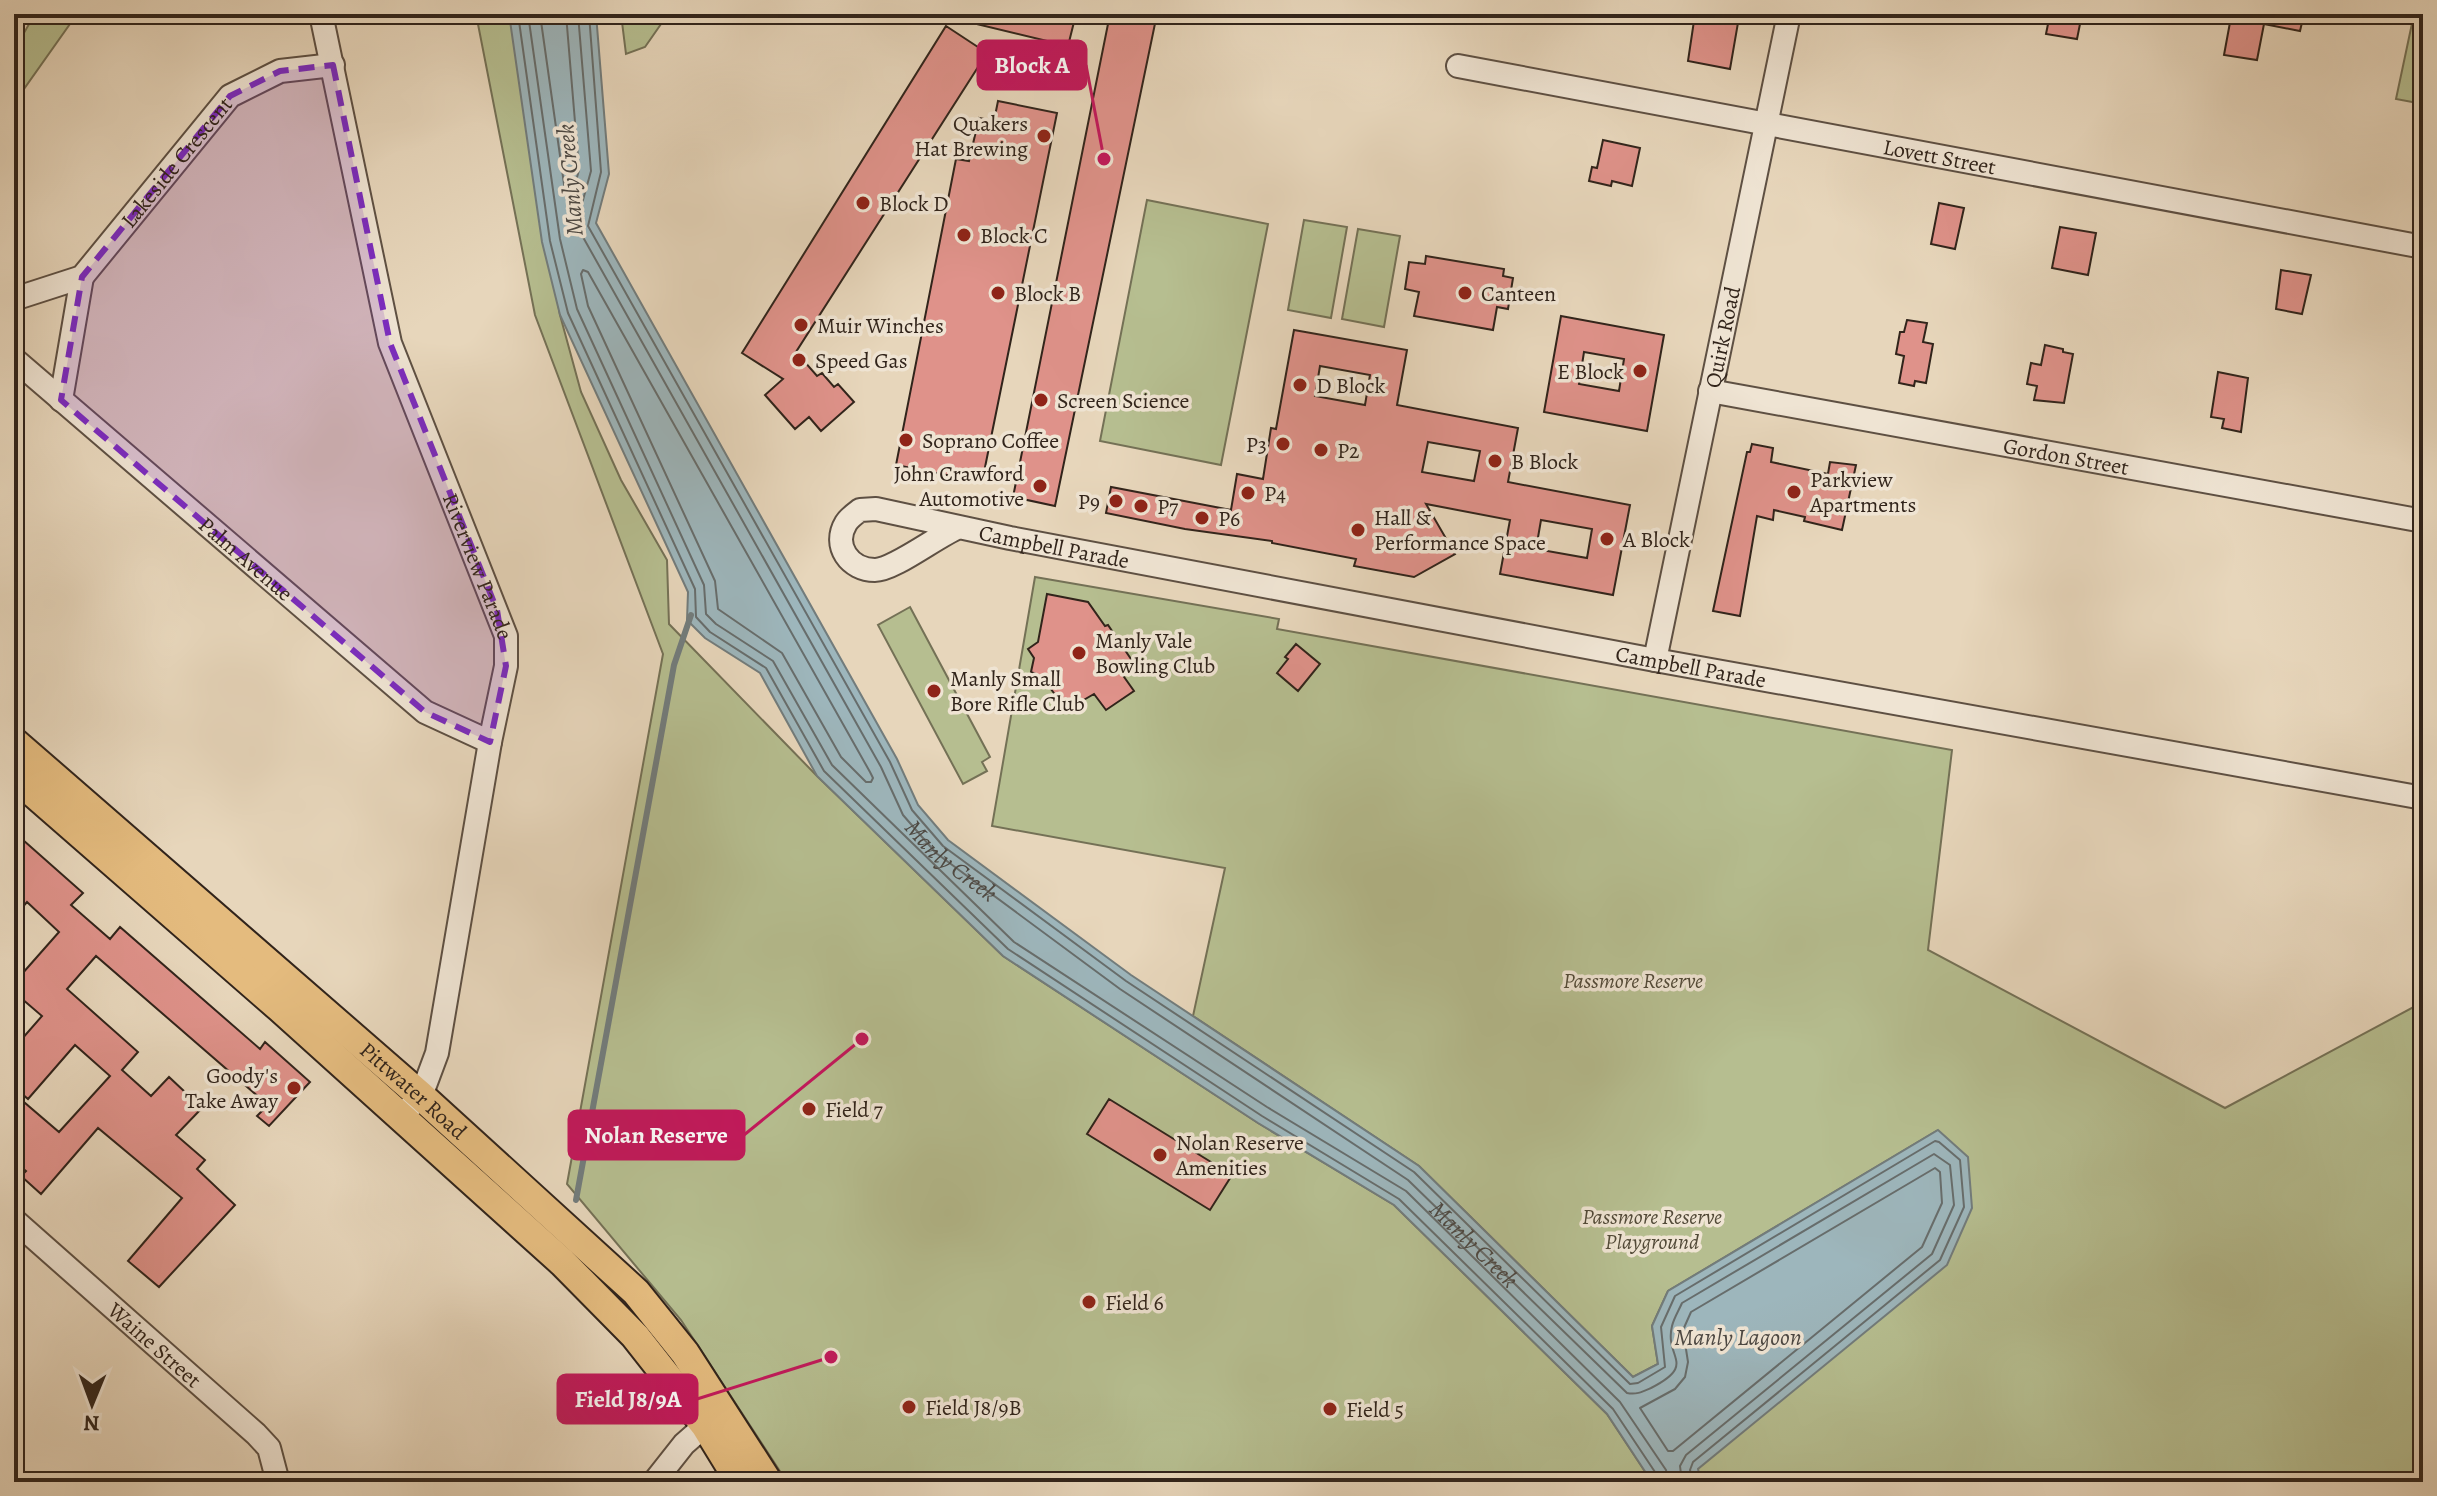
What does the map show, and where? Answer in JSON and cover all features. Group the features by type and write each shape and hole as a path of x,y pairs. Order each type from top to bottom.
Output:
{"main road":[{"name":"Pittwater Road","path":"14,742 421,1096 636,1292 685,1353 740,1482"},
{"name":"Pittwater Road","path":"14,776 506,1210 714,1418 768,1482"}],"street":[{"name":"Riverview Parade","path":"321,14 390,343 506,636 506,666 490,742 437,1053 421,1096 400,1117"},
{"name":"Quirk Road","path":"1655,660 1789,14"},
{"name":"Lakeside Crescent","path":"61,400 82,277 230,96 280,71 333,65"},
{"name":"Lovett Street","path":"1458,66 2423,247"},
{"path":"14,299 82,277"},
{"name":"Palm Avenue","path":"14,359 425,712 490,742"},
{"name":"Gordon Street","path":"1710,391 2423,521"},
{"name":"Campbell Parade","path":"959,527 877,570 849,562 843,551 846,522 860,510 876,509 1655,660 2423,798"},
{"name":"Waine Street","path":"14,1220 256,1434 269,1448 278,1482"},
{"path":"654,1482 684,1444 714,1418"}],"highlighted area":[{"path":"333,65 390,343 497,610 506,666 490,742 425,712 61,400 82,277 230,96 280,71"}],"green space":[{"path":"36,14 77,14 14,103 18,46"},
{"path":"476,14 511,14 560,315 581,392 621,480 667,560 669,624 817,776 1003,956 1258,1123 1394,1205 1607,1414 1652,1482 787,1482 681,1320 567,1184 663,654 535,315"},
{"path":"621,14 668,14 645,47 626,54"},
{"path":"2414,14 2423,14 2423,104 2396,99"},
{"path":"1147,200 1268,224 1221,465 1100,441"},
{"path":"1304,220 1347,227 1331,318 1288,310"},
{"path":"1358,229 1400,236 1384,327 1342,319"},
{"path":"1035,577 1279,619 1277,629 1952,750 1928,950 2225,1108 2423,1002 2423,1482 1701,1482 1697,1469 1938,1130 1668,1291 1652,1326 1658,1364 1633,1377 1419,1166 1193,1016 1225,868 992,826"},
{"name":"Manly Small Bore Rifle Club","path":"910,607 990,757 982,762 987,771 963,784 878,625"}],"water":[{"name":"Manly Lagoon","path":"509,14 596,14 609,174 596,223 897,759 918,805 948,840 1131,975 1419,1166 1633,1377 1658,1364 1652,1326 1668,1291 1938,1130 1968,1157 1972,1208 1947,1265 1698,1469 1701,1482 1652,1482 1607,1414 1394,1205 1258,1123 1003,956 817,776 760,673 705,638 687,620 688,592 560,315 542,242"}],"building":[{"path":"961,14 1076,14 1068,46 960,20"},
{"path":"1110,14 1157,14 1055,506 1013,497"},
{"path":"1695,14 1739,17 1730,69 1688,61"},
{"path":"2050,14 2082,14 2077,39 2046,34"},
{"path":"2254,14 2304,14 2300,31 2264,24 2257,60 2224,55 2231,17 2253,21"},
{"name":"Block D","path":"946,26 987,53 796,352 817,376 822,373 834,387 838,384 854,402 821,431 809,417 795,429 765,395 783,379 742,353"},
{"path":"998,101 1057,113 982,482 896,465 956,159 969,161 979,118 994,121"},
{"path":"1603,140 1640,148 1632,186 1612,181 1611,186 1589,181 1592,167 1597,168"},
{"path":"1939,203 1964,208 1955,249 1931,244"},
{"path":"2060,227 2096,233 2088,275 2052,268"},
{"name":"Canteen","path":"1426,256 1504,269 1503,276 1513,278 1508,309 1497,307 1493,330 1414,316 1419,292 1405,289 1409,262 1425,264"},
{"path":"2281,270 2311,275 2302,314 2276,309"},
{"name":"E Block","path":"1561,316 1664,335 1647,431 1544,412","holes":["1584,352 1624,359 1619,391 1579,384"]},
{"path":"1907,320 1927,323 1923,342 1933,344 1926,383 1915,381 1914,386 1899,383 1904,356 1896,354 1900,332 1904,332"},
{"path":"1294,330 1407,350 1397,405 1518,428 1508,482 1630,505 1613,595 1500,574 1510,520 1426,504 1455,554 1414,577 1354,566 1356,559 1272,541 1185,529 1106,513 1111,487 1231,510 1237,474 1263,479 1271,428 1276,429","holes":["1320,366 1370,375 1365,405 1315,396","1428,442 1480,451 1474,481 1422,472","1541,520 1592,529 1587,558 1536,549"]},
{"path":"2045,345 2073,354 2064,403 2034,400 2037,386 2027,384 2031,363 2041,365"},
{"path":"2218,372 2248,378 2241,432 2222,428 2224,419 2211,417"},
{"name":"Parkview Apartments","path":"1752,444 1773,448 1771,462 1828,474 1830,462 1856,465 1842,530 1774,510 1773,520 1757,516 1740,616 1713,611 1747,452 1750,452"},
{"name":"Manly Vale Bowling Club","path":"1047,594 1088,602 1135,665 1122,674 1134,691 1106,710 1094,694 1075,705 1072,700 1063,705 1041,676 1031,672 1034,658 1028,649 1038,642"},
{"path":"1296,644 1320,664 1298,691 1277,673"},
{"path":"14,832 83,893 71,905 110,939 120,927 260,1049 265,1042 310,1082 269,1126 257,1116 268,1105 96,956 67,989 138,1052 122,1070 151,1096 169,1077 202,1108 176,1135 205,1160 197,1169 235,1205 159,1287 128,1261 182,1198 98,1128 41,1194 21,1176 26,1171 14,1161 14,1116 25,1103 59,1132 110,1076 75,1045 28,1099 14,1087 14,1048 42,1016 14,992 14,983 59,932 27,902 14,917"},
{"name":"Nolan Reserve Amenities","path":"1109,1099 1232,1175 1210,1210 1087,1134"}],"waterway":[{"path":"576,1200 674,665 691,615"}],"place":[{"name":"Quakers Hat Brewing","path":"1044,136"},
{"name":"Block A","path":"1104,159"},
{"name":"Block D","path":"863,203"},
{"name":"Block C","path":"964,235"},
{"name":"Block B","path":"998,293"},
{"name":"Canteen","path":"1465,293"},
{"name":"Muir Winches","path":"801,325"},
{"name":"Speed Gas","path":"799,360"},
{"name":"E Block","path":"1640,371"},
{"name":"D Block","path":"1300,385"},
{"name":"Screen Science","path":"1041,400"},
{"name":"Soprano Coffee","path":"906,440"},
{"name":"P3","path":"1283,444"},
{"name":"P2","path":"1321,450"},
{"name":"B Block","path":"1495,461"},
{"name":"John Crawford Automotive","path":"1040,486"},
{"name":"Parkview Apartments","path":"1794,492"},
{"name":"P4","path":"1248,493"},
{"name":"P9","path":"1116,501"},
{"name":"P7","path":"1141,506"},
{"name":"P6","path":"1202,518"},
{"name":"Hall & Performance Space","path":"1358,530"},
{"name":"A Block","path":"1607,539"},
{"name":"Manly Vale Bowling Club","path":"1079,653"},
{"name":"Manly Small Bore Rifle Club","path":"934,691"},
{"name":"Nolan Reserve","path":"862,1039"},
{"name":"Goody's Take Away","path":"294,1088"},
{"name":"Field 7","path":"809,1109"},
{"name":"Nolan Reserve Amenities","path":"1160,1155"},
{"name":"Field 6","path":"1089,1302"},
{"name":"Field J8/9A","path":"831,1357"},
{"name":"Field J8/9B","path":"909,1407"},
{"name":"Field 5","path":"1330,1409"}],"water label":[{"name":"Manly Creek","path":"570,180"},
{"name":"Manly Creek","path":"952,860"},
{"name":"Manly Creek","path":"1470,1247"}],"park label":[{"name":"Passmore Reserve","path":"1633,980"},
{"name":"Passmore Reserve Playground","path":"1652,1228"}]}
